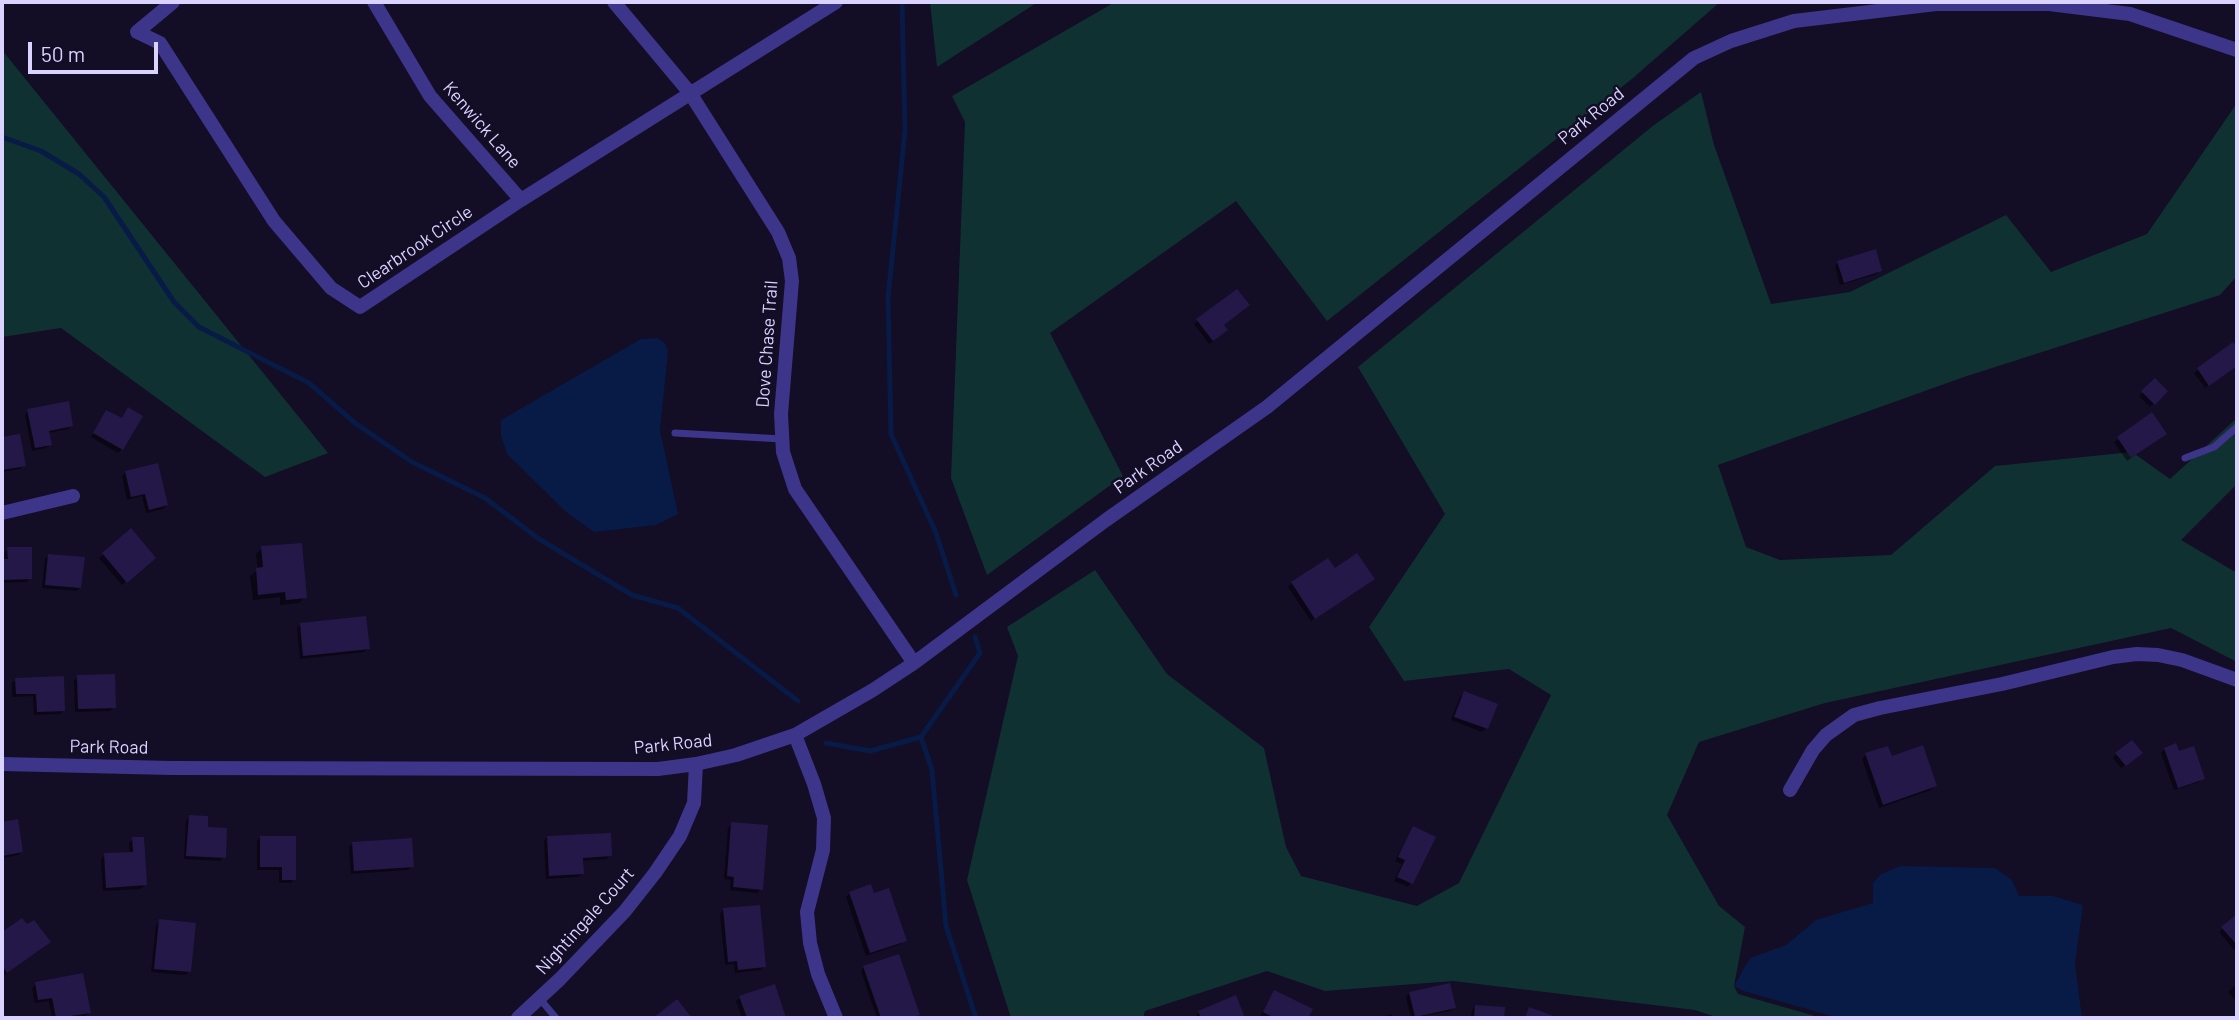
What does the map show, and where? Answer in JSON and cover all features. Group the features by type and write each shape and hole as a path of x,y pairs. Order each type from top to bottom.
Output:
{"street":[{"name":"Clearbrook Circle","path":"173,2 137,32 160,43 274,221 331,288 360,307 521,200 836,2"},
{"name":"Kenwick Lane","path":"374,2 430,96 521,200"},
{"name":"Dove Chase Trail","path":"614,2 690,93 778,232 789,258 792,281 781,414 783,452 795,489 914,663"},
{"name":"Park Road","path":"2,764 171,768 658,769 736,755 794,735 873,690 1266,407 1694,58 1731,41 1794,21 1936,4 2049,4 2126,8 2237,50"},
{"path":"2,513 73,496"},
{"path":"1790,789 1813,750 1826,735 1854,715 1880,708 2137,654 2158,654 2182,660 2237,680"},
{"path":"794,735 814,784 824,818 823,850 807,912 815,963 836,1018"},
{"name":"Nightingale Court","path":"518,1018 540,999 625,911 680,836 694,803 696,764"}],"lane":[{"path":"2185,458 2214,447 2237,427"},
{"path":"675,433 782,439"},
{"path":"540,999 556,1018"}],"green space":[{"path":"930,2 1038,2 937,67"},
{"path":"1115,2 1720,2 1633,78 1327,321 1236,201 1050,333 1123,476 987,575 951,478 965,122 952,96"},
{"path":"2,50 328,453 265,477 61,328 2,337"},
{"path":"1701,92 1714,145 1771,304 1850,292 2006,215 2051,272 2147,234 2237,103 2237,276 2220,295 1964,377 1718,465 1746,547 1780,560 1891,555 1995,466 2132,452 2170,479 2237,418 2237,484 2181,540 2237,573 2237,662 2171,628 1825,703 1699,742 1667,815 1719,906 1745,927 1734,986 1738,994 1822,1018 1719,1018 1695,1010 1453,981 1325,991 1267,971 1145,1011 1143,1018 1011,1018 967,880 1018,656 1007,627 1095,570 1167,674 1264,748 1286,847 1301,876 1417,906 1459,883 1551,695 1509,669 1404,681 1369,627 1445,514 1358,367 1654,125"}],"water":[{"path":"657,338 665,343 668,351 660,430 678,514 656,525 594,532 566,512 507,454 501,436 501,420 641,339"},
{"path":"1900,866 1995,868 2012,880 2019,896 2053,896 2083,905 2075,963 2082,1018 1839,1018 1743,991 1734,986 1750,958 1786,945 1816,920 1873,903 1873,883 1881,874"}],"building":[{"path":"1876,249 1882,271 1844,283 1837,261"},
{"path":"1237,289 1250,305 1224,325 1228,330 1213,341 1196,319"},
{"path":"2233,342 2237,348 2237,366 2209,386 2197,368"},
{"path":"2155,378 2168,391 2155,405 2141,391"},
{"path":"69,401 73,426 49,431 52,445 35,448 27,409"},
{"path":"128,407 143,416 123,450 93,433 106,410 122,418"},
{"path":"2152,412 2167,434 2131,458 2117,437"},
{"path":"20,434 26,466 2,470 2,437"},
{"path":"158,463 168,505 149,510 145,494 131,497 125,471"},
{"path":"131,528 156,558 127,583 102,553"},
{"path":"302,543 307,598 286,600 285,592 258,595 256,568 263,567 261,546"},
{"path":"7,547 32,547 32,579 2,580 2,559 8,559"},
{"path":"1357,553 1375,579 1315,619 1291,582 1328,558 1335,568"},
{"path":"48,554 85,557 81,588 45,585"},
{"path":"366,616 370,649 303,656 300,623"},
{"path":"115,674 116,708 78,709 77,675"},
{"path":"64,676 65,711 37,712 36,694 16,694 15,678"},
{"path":"1464,691 1498,704 1488,729 1454,717"},
{"path":"2132,740 2143,753 2126,766 2115,753"},
{"path":"2176,743 2179,751 2194,746 2205,779 2178,788 2164,748"},
{"path":"1923,745 1937,786 1883,805 1865,753 1888,746 1892,756"},
{"path":"189,815 208,816 208,827 227,828 226,858 186,856"},
{"path":"18,819 23,852 2,856 2,822"},
{"path":"731,822 768,825 763,890 733,887 734,877 727,876"},
{"path":"1413,826 1436,837 1413,884 1397,877 1405,860 1398,857"},
{"path":"611,833 612,856 583,858 584,874 549,876 547,836"},
{"path":"260,836 296,836 296,880 282,880 282,867 260,867"},
{"path":"132,837 144,837 147,885 106,888 104,853 133,852"},
{"path":"412,838 414,867 354,871 352,842"},
{"path":"871,884 874,893 889,888 907,941 870,953 849,892"},
{"path":"760,905 766,967 738,970 737,961 728,962 723,908"},
{"path":"2237,914 2237,945 2221,927"},
{"path":"22,918 27,924 34,920 51,942 7,973 2,966 2,932"},
{"path":"159,919 196,923 191,972 154,969"},
{"path":"899,954 920,1015 909,1018 881,1018 863,966"},
{"path":"83,973 91,1013 56,1018 52,998 38,1000 35,982"},
{"path":"1450,983 1456,1008 1415,1017 1409,992"},
{"path":"775,984 786,1018 747,1018 739,996"},
{"path":"1274,990 1313,1009 1308,1018 1275,1018 1263,1012"},
{"path":"1236,995 1245,1018 1201,1018 1198,1011"},
{"path":"677,999 692,1018 653,1018"},
{"path":"1475,1005 1505,1007 1504,1018 1474,1018"},
{"path":"1529,1007 1559,1018 1525,1018"}],"waterway":[{"path":"902,2 905,131 888,298 891,434 936,533 956,595"},
{"path":"2,137 41,151 79,174 104,197 174,302 199,327 309,383 355,423 412,462 485,498 539,539 632,595 678,608 798,701"},
{"path":"826,743 870,751 921,737 980,653 975,637"},
{"path":"921,737 932,770 946,926 976,1018"}]}
